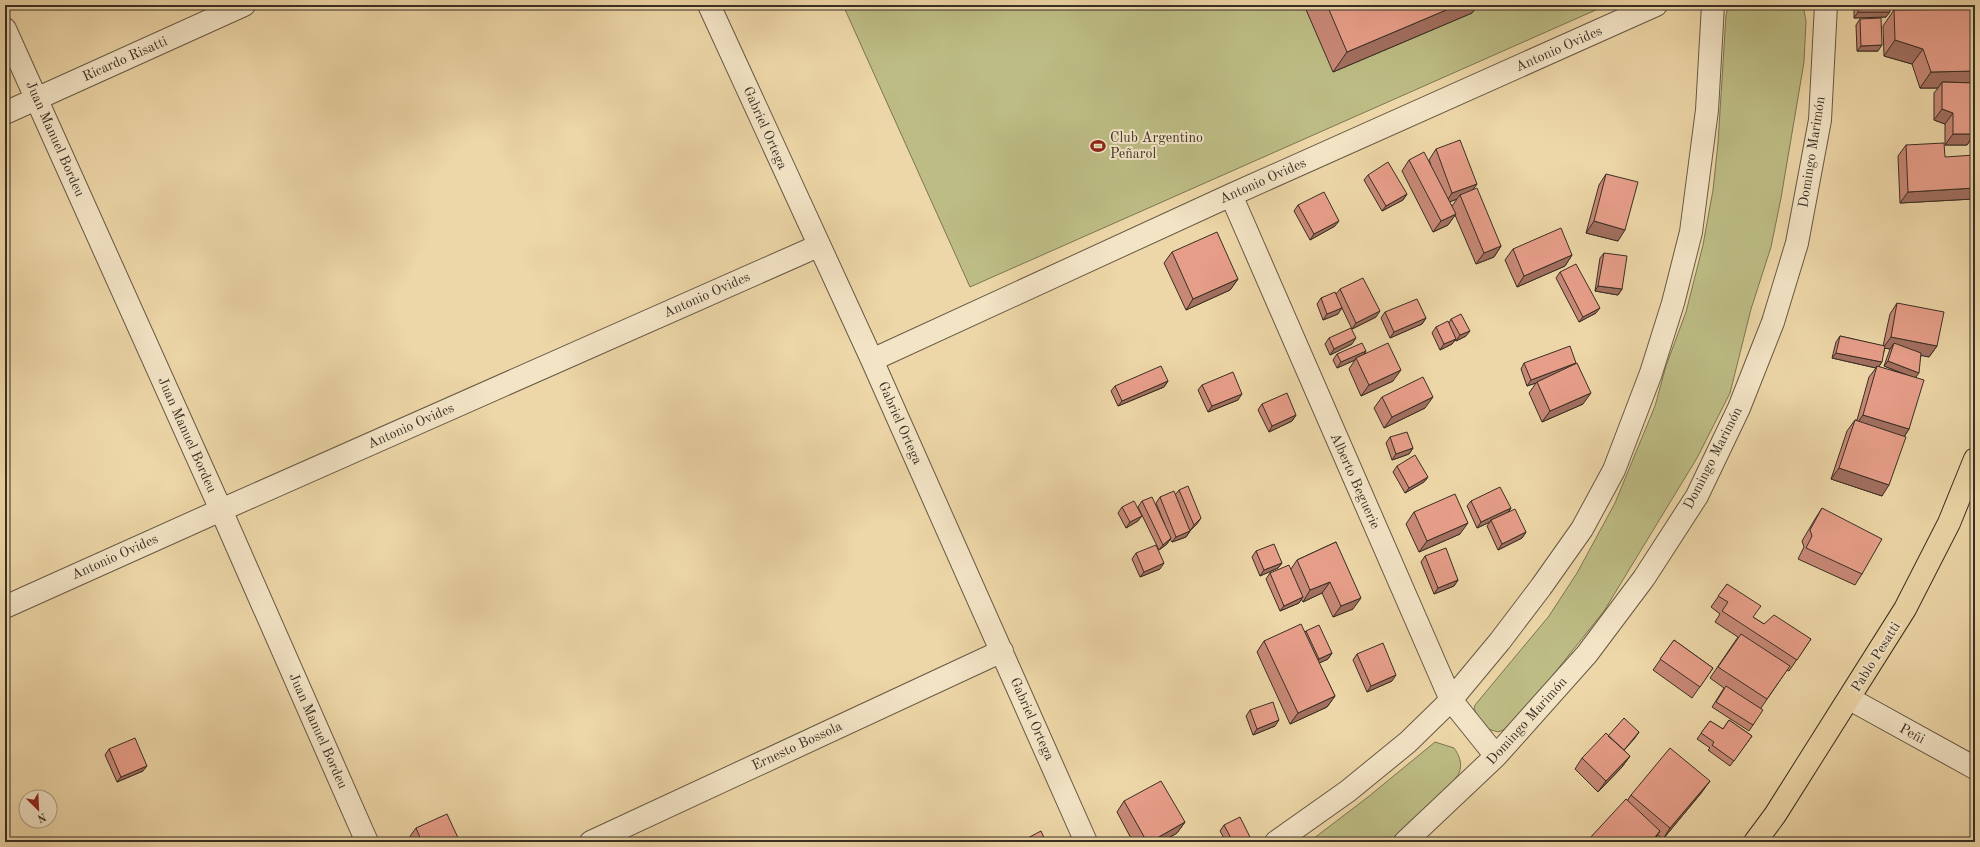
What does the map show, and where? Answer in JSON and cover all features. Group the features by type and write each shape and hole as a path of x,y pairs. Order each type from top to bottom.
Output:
{"main road":[{"name":"Pablo Pesatti","path":"1754,842 1776,815 1905,609 1949,523 1975,459"}],"street":[{"name":"Ricardo Risatti","path":"5,113 244,5"},
{"name":"Gabriel Ortega","path":"709,5 818,246 872,360 1086,842"},
{"name":"Antonio Ovides","path":"872,360 1231,195 1656,5"},
{"path":"1276,842 1348,791 1408,742 1451,700 1500,641 1582,529 1614,470 1651,373 1673,303 1691,232 1707,110 1713,5"},
{"name":"Domingo Marimón","path":"1405,842 1496,756 1587,654 1644,578 1697,496 1739,408 1773,322 1797,243 1820,120 1826,5"},
{"name":"Juan Manuel Bordeu","path":"5,29 221,510 367,842"},
{"name":"Alberto Beguerie","path":"1231,195 1451,700 1496,756"},
{"name":"Antonio Ovides","path":"5,607 818,246"},
{"name":"Ernesto Bossola","path":"592,842 1002,650"},
{"name":"Peñi","path":"1850,699 1975,768"}],"shaded area":[{"name":"Club Argentino Peñarol","path":"843,5 1607,5 970,287"},
{"path":"1729,5 1803,5 1806,21 1804,62 1781,198 1771,247 1751,309 1730,393 1697,458 1604,611 1537,695 1508,728 1498,732 1488,729 1480,720 1474,709 1475,705 1549,616 1577,573 1615,503 1655,406 1666,366 1686,312 1703,245 1713,190 1718,143 1726,15"},
{"path":"1435,742 1454,748 1460,760 1461,766 1459,773 1448,788 1438,798 1395,837 1384,842 1309,842 1368,797"}],"building":[{"path":"1327,5 1458,5 1347,52"},
{"path":"1858,5 1890,5 1890,12 1858,12"},
{"path":"1975,9 1975,71 1931,72 1923,49 1895,40 1894,10"},
{"path":"1881,18 1882,45 1861,46 1860,19"},
{"path":"1942,82 1975,83 1974,134 1953,134 1953,113 1942,109"},
{"path":"1460,140 1477,184 1452,193 1436,149"},
{"path":"1944,143 1945,157 1975,155 1975,188 1908,192 1906,145"},
{"path":"1424,152 1456,214 1441,221 1409,160"},
{"path":"1388,162 1407,194 1386,206 1368,175"},
{"path":"1606,174 1638,182 1625,230 1594,221"},
{"path":"1477,188 1501,246 1484,253 1460,195"},
{"path":"1324,192 1339,221 1314,234 1298,205"},
{"path":"1561,228 1572,255 1524,276 1513,249"},
{"path":"1217,232 1238,279 1193,299 1172,252"},
{"path":"1604,253 1627,256 1622,289 1598,286"},
{"path":"1576,264 1600,308 1583,317 1560,272"},
{"path":"1363,278 1380,311 1356,323 1340,289"},
{"path":"1335,292 1342,308 1327,314 1321,298"},
{"path":"1417,299 1426,318 1394,332 1385,312"},
{"path":"1897,303 1944,312 1937,346 1891,337"},
{"path":"1461,314 1470,331 1460,335 1451,319"},
{"path":"1448,321 1456,339 1444,344 1436,327"},
{"path":"1351,328 1356,338 1334,349 1329,338"},
{"path":"1840,336 1885,346 1882,362 1836,353"},
{"path":"1362,343 1366,351 1341,362 1337,354"},
{"path":"1388,343 1401,370 1369,385 1356,358"},
{"path":"1894,343 1921,353 1919,373 1888,361"},
{"path":"1570,346 1576,363 1531,380 1524,363"},
{"path":"1577,363 1591,393 1550,411 1537,382"},
{"path":"1161,366 1168,381 1122,401 1115,386"},
{"path":"1877,366 1924,380 1909,429 1863,415"},
{"path":"1233,372 1242,394 1212,406 1202,385"},
{"path":"1423,377 1433,397 1392,417 1382,397"},
{"path":"1287,393 1296,415 1272,426 1262,404"},
{"path":"1855,420 1906,437 1889,485 1839,468"},
{"path":"1407,432 1413,448 1396,454 1390,437"},
{"path":"1415,455 1428,477 1409,488 1397,466"},
{"path":"1188,486 1201,518 1194,525 1179,490"},
{"path":"1500,487 1511,508 1481,522 1471,501"},
{"path":"1174,491 1190,531 1176,537 1160,497"},
{"path":"1455,494 1468,523 1427,541 1414,512"},
{"path":"1152,497 1171,538 1163,545 1142,501"},
{"path":"1134,501 1142,516 1130,522 1122,507"},
{"path":"1822,508 1882,539 1862,574 1806,548 1812,536 1810,530"},
{"path":"1515,509 1526,532 1502,544 1491,520"},
{"path":"1336,542 1361,598 1341,606 1330,582 1310,590 1297,560"},
{"path":"1274,544 1282,563 1264,570 1256,551"},
{"path":"1156,545 1164,563 1144,572 1136,553"},
{"path":"1446,548 1458,580 1438,588 1425,556"},
{"path":"1289,565 1303,597 1284,606 1270,573"},
{"path":"1727,584 1761,606 1753,617 1764,624 1774,615 1811,639 1797,660 1722,611 1728,602 1718,596"},
{"path":"1301,624 1335,696 1298,713 1264,641"},
{"path":"1319,625 1332,653 1319,659 1306,631"},
{"path":"1741,634 1790,666 1767,699 1718,667"},
{"path":"1674,640 1713,668 1700,687 1660,659"},
{"path":"1383,643 1396,675 1371,686 1357,654"},
{"path":"1726,686 1763,710 1753,725 1716,702"},
{"path":"1273,702 1279,720 1257,729 1250,710"},
{"path":"1624,718 1639,732 1624,750 1608,736"},
{"path":"1729,720 1752,736 1734,761 1712,745 1714,742 1701,733 1710,721 1723,729"},
{"path":"1606,733 1630,756 1606,781 1582,758"},
{"path":"135,738 147,766 121,777 109,749"},
{"path":"1670,748 1710,781 1670,828 1631,795"},
{"path":"1161,781 1185,822 1150,842 1147,842 1124,801"},
{"path":"1626,799 1660,831 1651,842 1592,842 1589,839"},
{"path":"447,814 460,842 422,842 416,828"},
{"path":"1240,817 1252,841 1250,842 1233,842 1224,825"},
{"path":"1041,831 1046,842 1020,842"},
{"path":"330,839 331,842 322,842"}],"place":[{"name":"Club Argentino Peñarol","path":"1098,146"}]}
